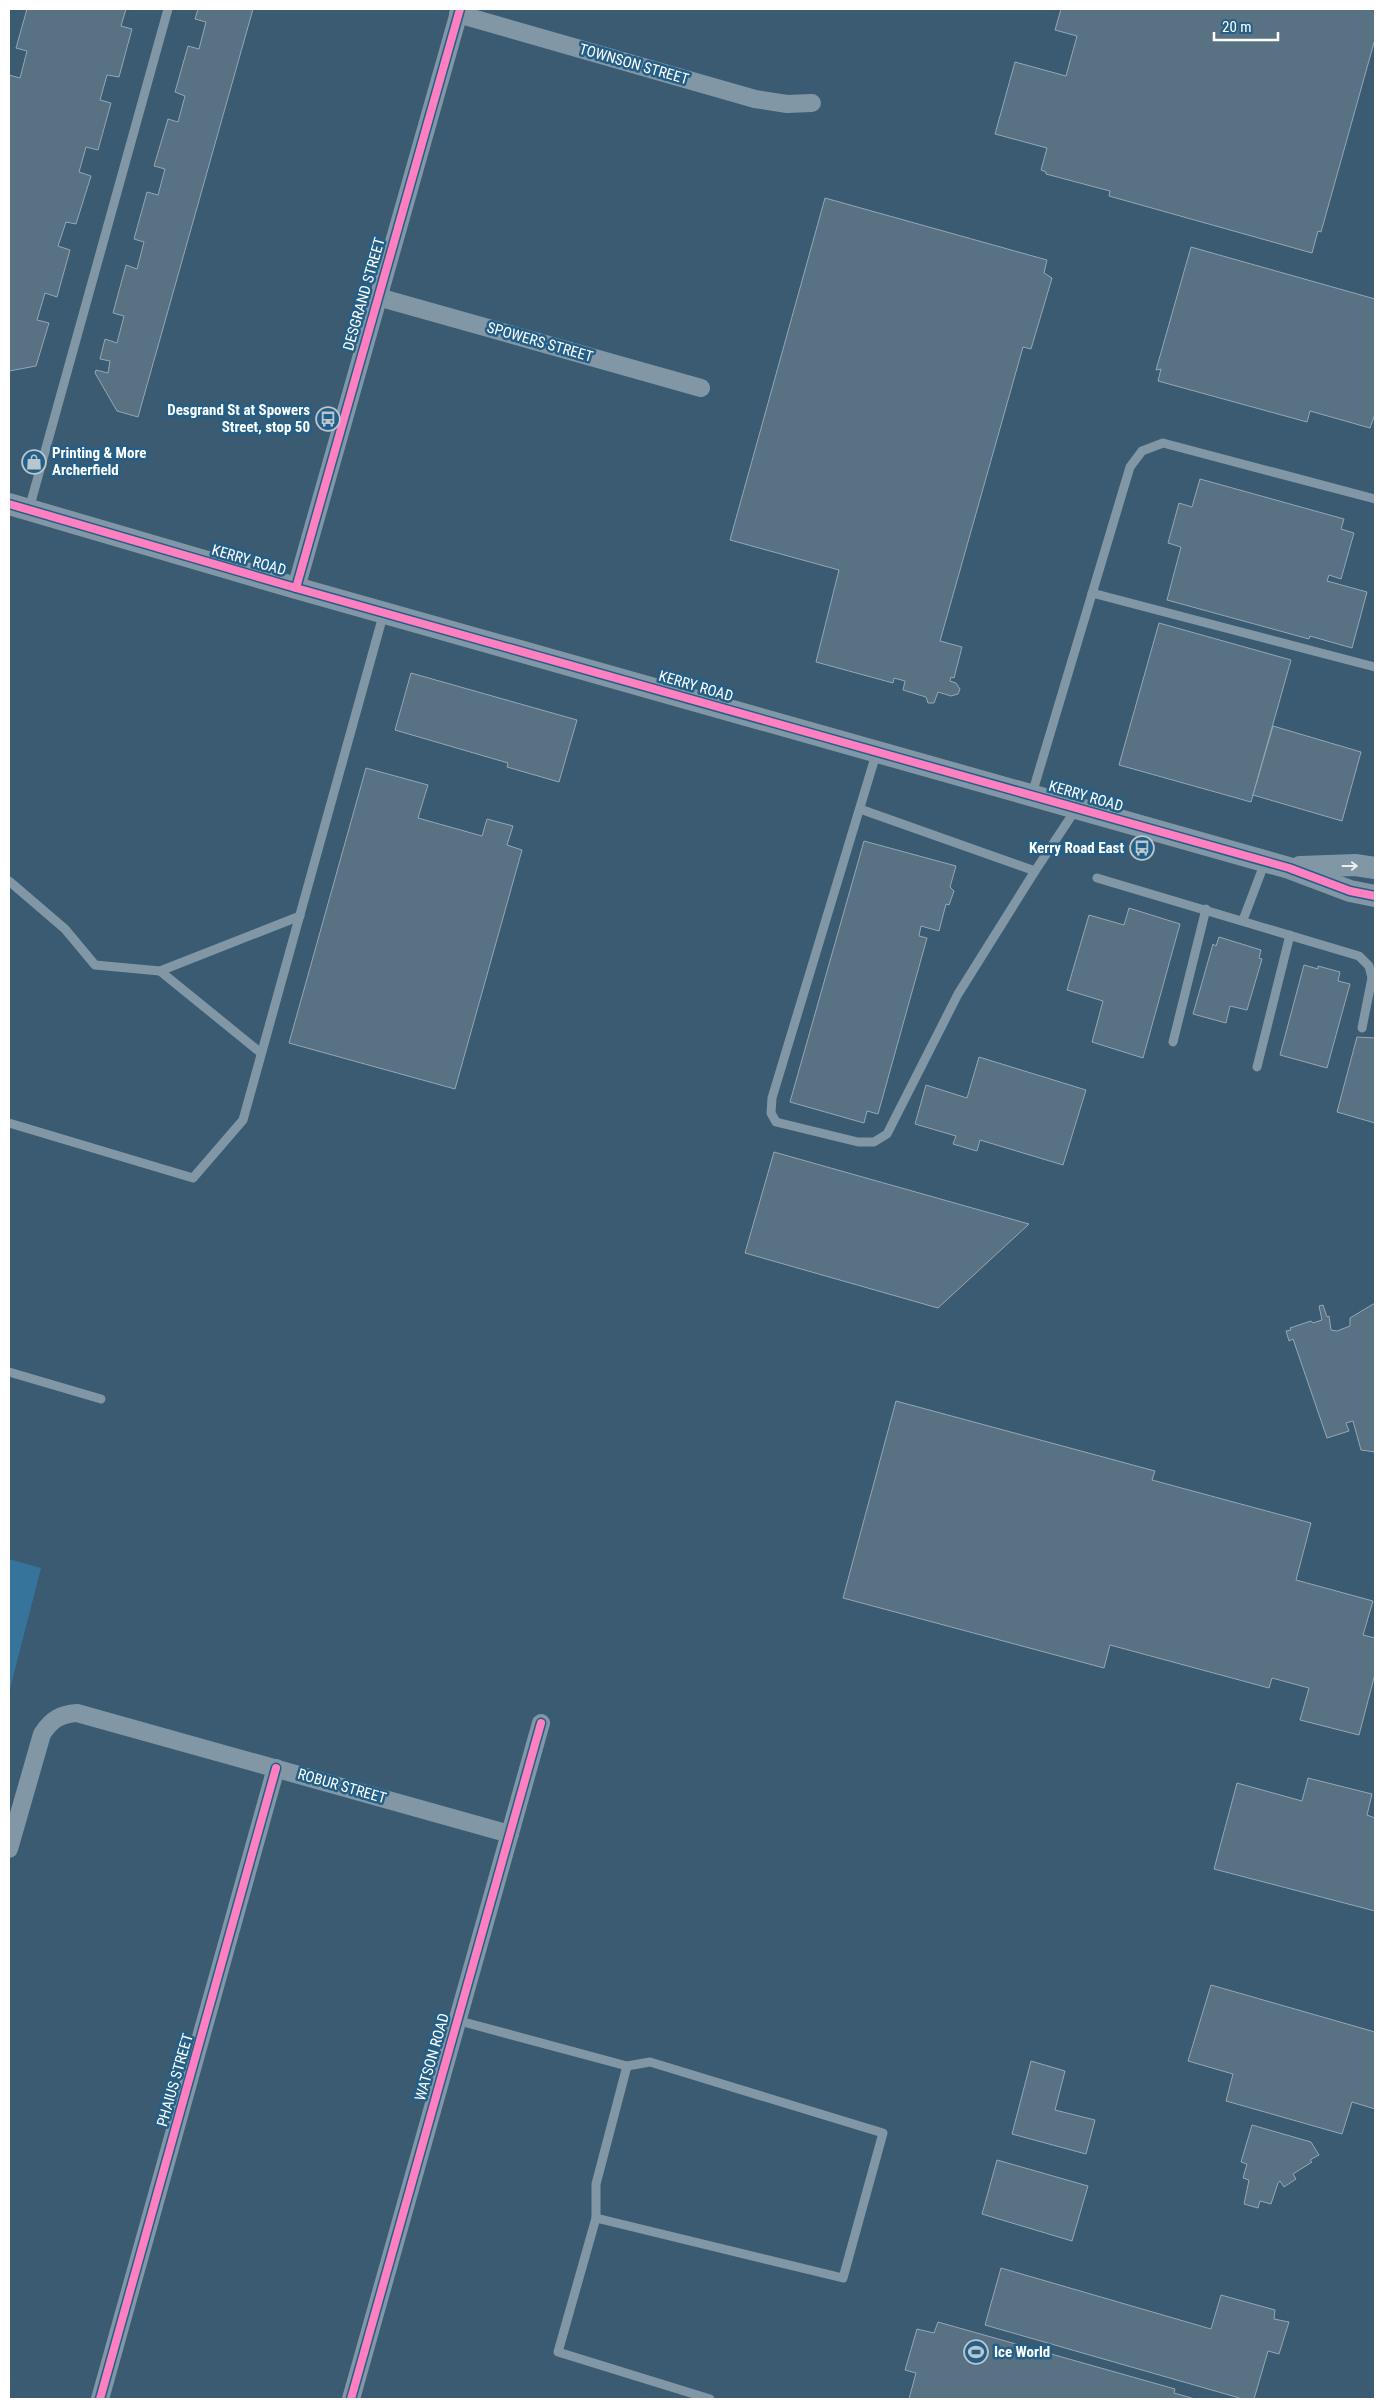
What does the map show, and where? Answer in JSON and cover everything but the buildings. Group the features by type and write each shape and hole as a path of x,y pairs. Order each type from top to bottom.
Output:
{"street":[{"name":"TOWNSON STREET","path":"459,11 755,99 788,104 812,103"},
{"name":"DESGRAND STREET","path":"296,588 459,11"},
{"name":"SPOWERS STREET","path":"378,297 701,388"},
{"name":"KERRY ROAD","path":"19,507 296,588 1032,794 1289,868 1350,891 1375,896"},
{"name":"KERRY ROAD","path":"1289,868 1355,865 1375,868"},
{"name":"ROBUR STREET","path":"9,1848 38,1742 47,1726 57,1717 69,1714 85,1714 510,1834"},
{"name":"WATSON ROAD","path":"351,2399 541,1723"},
{"name":"PHAIUS STREET","path":"100,2399 276,1768"}],"lane":[{"path":"19,507 168,9"},
{"path":"1032,794 1130,466 1142,451 1163,443 1375,499"},
{"path":"1092,593 1375,667"},
{"path":"9,1123 193,1178 243,1120 384,612"},
{"path":"877,751 772,1098 771,1113 776,1122 858,1142 874,1142 887,1134 958,994 1035,870 1077,807"},
{"path":"860,809 1035,870"},
{"path":"1243,920 1265,862"},
{"path":"1097,878 1359,956 1369,966 1372,978 1362,1028"},
{"path":"9,881 66,928 95,964 160,971 300,916"},
{"path":"1173,1042 1206,909"},
{"path":"1257,1066 1290,935"},
{"path":"160,971 262,1053"},
{"path":"9,1372 101,1399"},
{"path":"456,2020 627,2066 650,2062 883,2133 843,2278 596,2218"},
{"path":"627,2066 596,2184 596,2218 558,2352 710,2399"}],"shaded area":[{"path":"9,1559 41,1568 9,1693"}],"cycle path":[{"path":"296,588 460,9"},
{"path":"9,504 296,588 1289,868 1350,891 1375,896"},
{"path":"351,2399 541,1723"},
{"path":"100,2399 276,1768"}],"place":[{"name":"Desgrand St at Spowers Street, stop 50","path":"328,419"},
{"name":"Printing & More Archerfield","path":"34,462"},
{"name":"Kerry Road East","path":"1142,848"},
{"name":"Ice World","path":"976,2352"}]}
